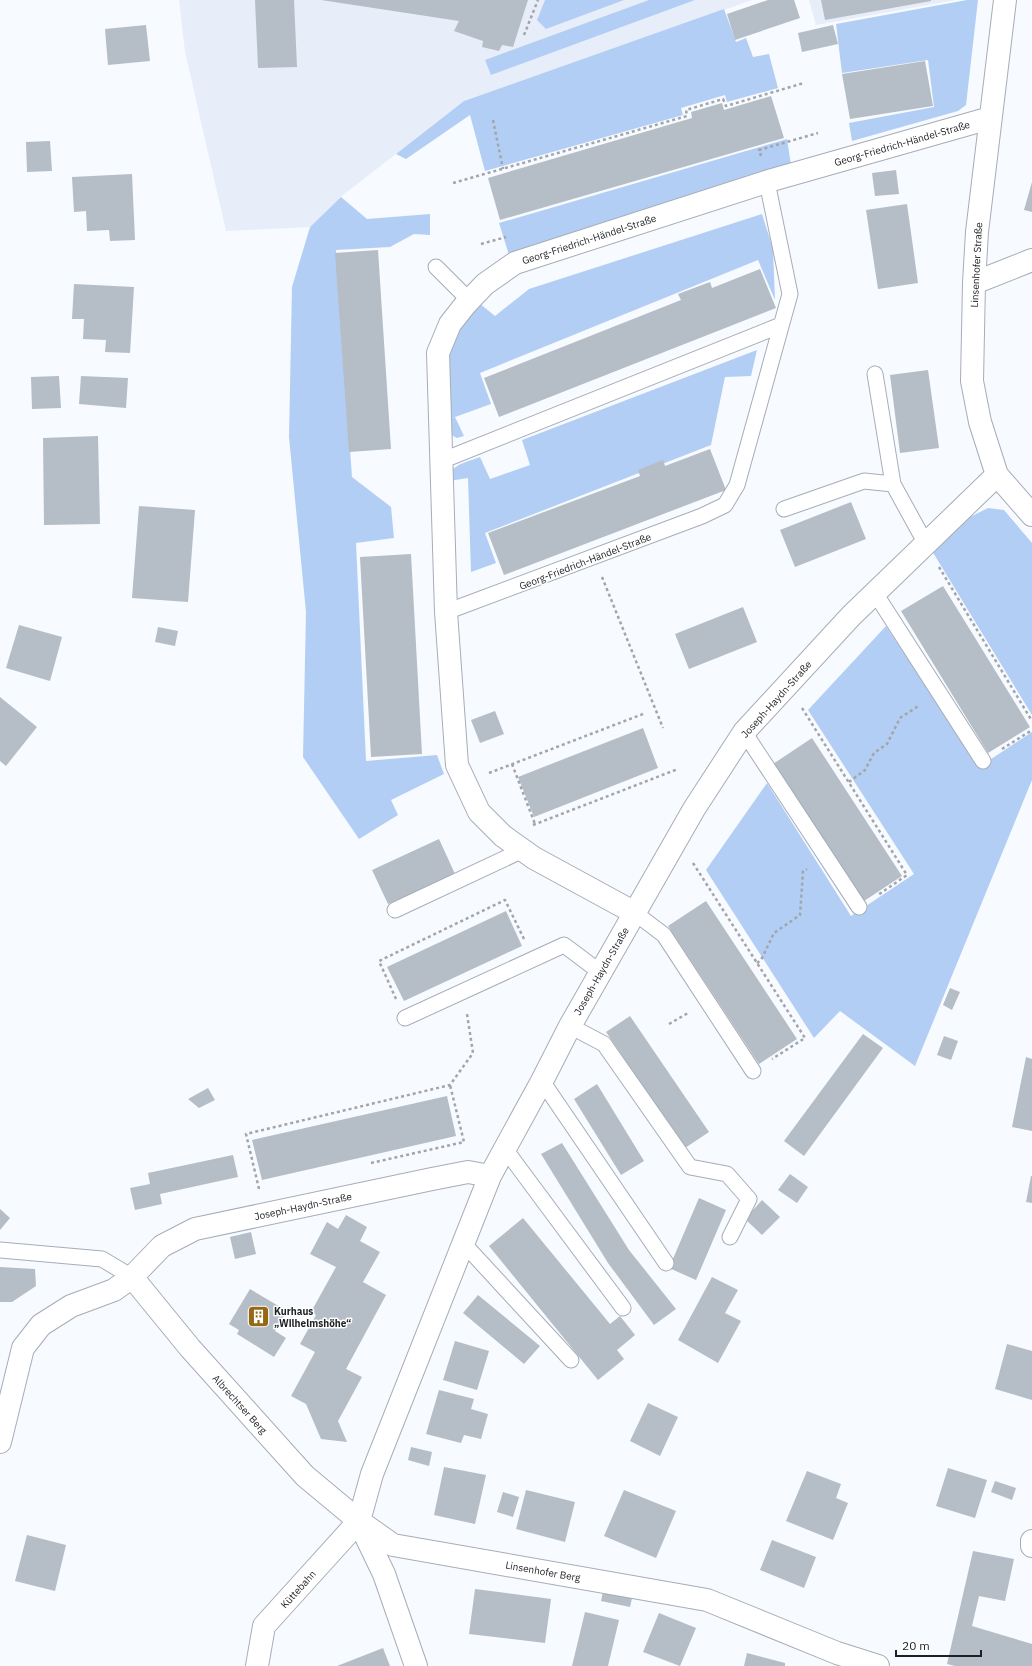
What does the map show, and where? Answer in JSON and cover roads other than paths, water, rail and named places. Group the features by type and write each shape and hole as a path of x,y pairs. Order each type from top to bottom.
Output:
{"street":[{"name":"Linsenhofer Straße","path":"1004,0 977,232 974,283 972,380 980,422 997,476 1032,515"},
{"name":"Georg-Friedrich-Händel-Straße","path":"635,913 534,858 503,836 479,812 457,765 446,612 438,353 450,324 484,284 515,263 765,172 990,118"},
{"path":"974,283 1032,260"},
{"name":"Joseph-Haydn-Straße","path":"359,1521 372,1474 490,1176 506,1149 600,972 694,809 744,732 851,616 997,476"},
{"name":"Joseph-Haydn-Straße","path":"132,1277 162,1246 195,1229 468,1172 490,1176"},
{"path":"0,1442 23,1348 40,1325 71,1306 114,1290 132,1277"},
{"name":"Albrechtser Berg","path":"132,1277 190,1348 305,1476 359,1521"},
{"path":"359,1521 384,1574 416,1666"},
{"name":"Küttebahn","path":"257,1666 264,1626 359,1521"},
{"name":"Linsenhofer Berg","path":"359,1521 393,1545 707,1600 837,1653 878,1666"},
{"path":"1032,1541 1032,1546"}],"lane":[{"name":"Georg-Friedrich-Händel-Straße","path":"446,612 595,558 702,516 725,505 737,485 790,294 765,172"},
{"path":"436,267 470,300"},
{"path":"441,461 781,324"},
{"path":"875,374 892,484 926,544"},
{"path":"784,509 864,480 892,484"},
{"path":"874,593 983,761"},
{"path":"744,732 859,907"},
{"path":"395,910 523,850"},
{"path":"635,913 664,935 753,1071"},
{"path":"405,1018 564,945 600,972"},
{"name":"Joseph-Haydn-Straße","path":"570,1026 604,1044 690,1167 727,1174 748,1199 730,1237"},
{"path":"542,1081 666,1263"},
{"path":"506,1149 623,1308"},
{"path":"464,1244 571,1360"},
{"name":"Albrechtser Berg","path":"0,1250 102,1259 132,1277"}],"place":[{"name":"Kurhaus „Wilhelmshöhe“","path":"258,1317"}]}
